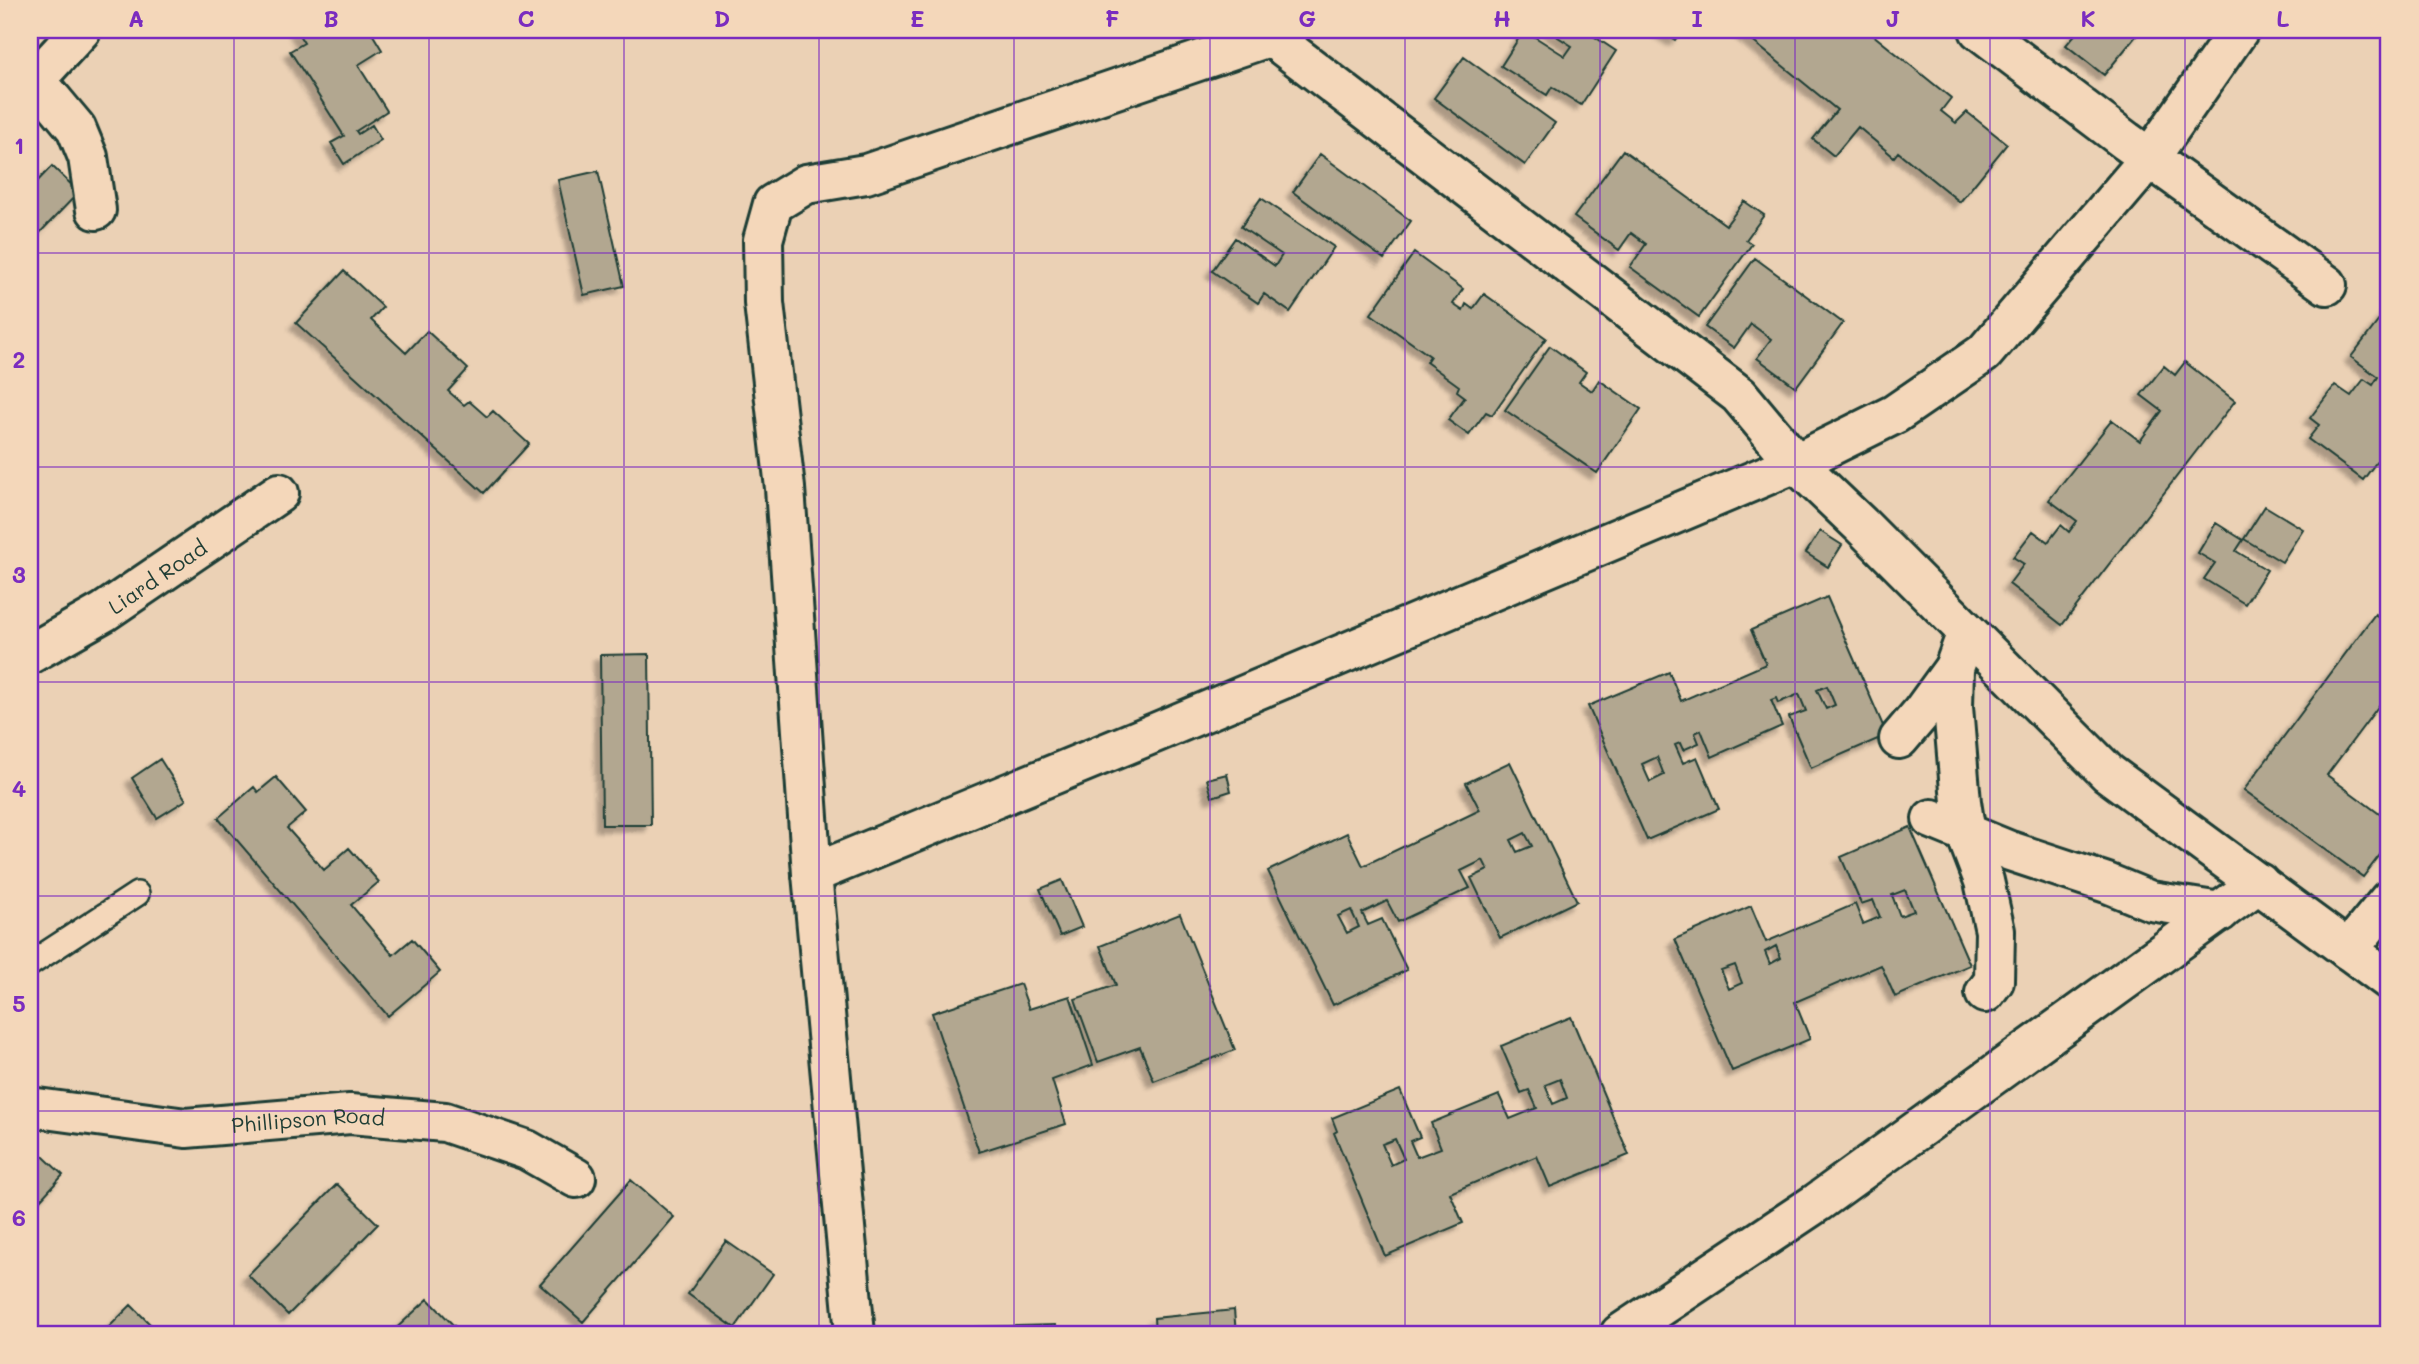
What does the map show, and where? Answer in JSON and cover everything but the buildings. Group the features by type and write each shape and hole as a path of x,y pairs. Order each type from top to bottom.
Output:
{"street":[{"path":"81,30 33,76 76,128 88,157 96,210"},
{"path":"1979,30 2150,158 2327,285"},
{"path":"812,874 1170,727 1796,463 1895,414 1984,354 2150,158 2239,30"},
{"path":"855,1334 812,874 785,488 764,303 763,240 773,204 806,184 866,174 1280,33 1739,395 1796,463 2108,773 2389,980"},
{"name":"Liard Road","path":"30,654 104,612 279,493"},
{"path":"1899,739 1954,668 1968,632"},
{"path":"1949,827 1961,802 1954,668"},
{"path":"1949,827 2151,901 2220,912"},
{"path":"1949,827 1984,881 1995,931 1994,981 1985,993"},
{"path":"1620,1334 1818,1202 2259,883"},
{"path":"2348,950 2389,900"},
{"name":"Phillipson Road","path":"30,1107 186,1128 350,1114 445,1122 527,1150 576,1178"}],"lane":[{"path":"30,964 137,894"}]}
